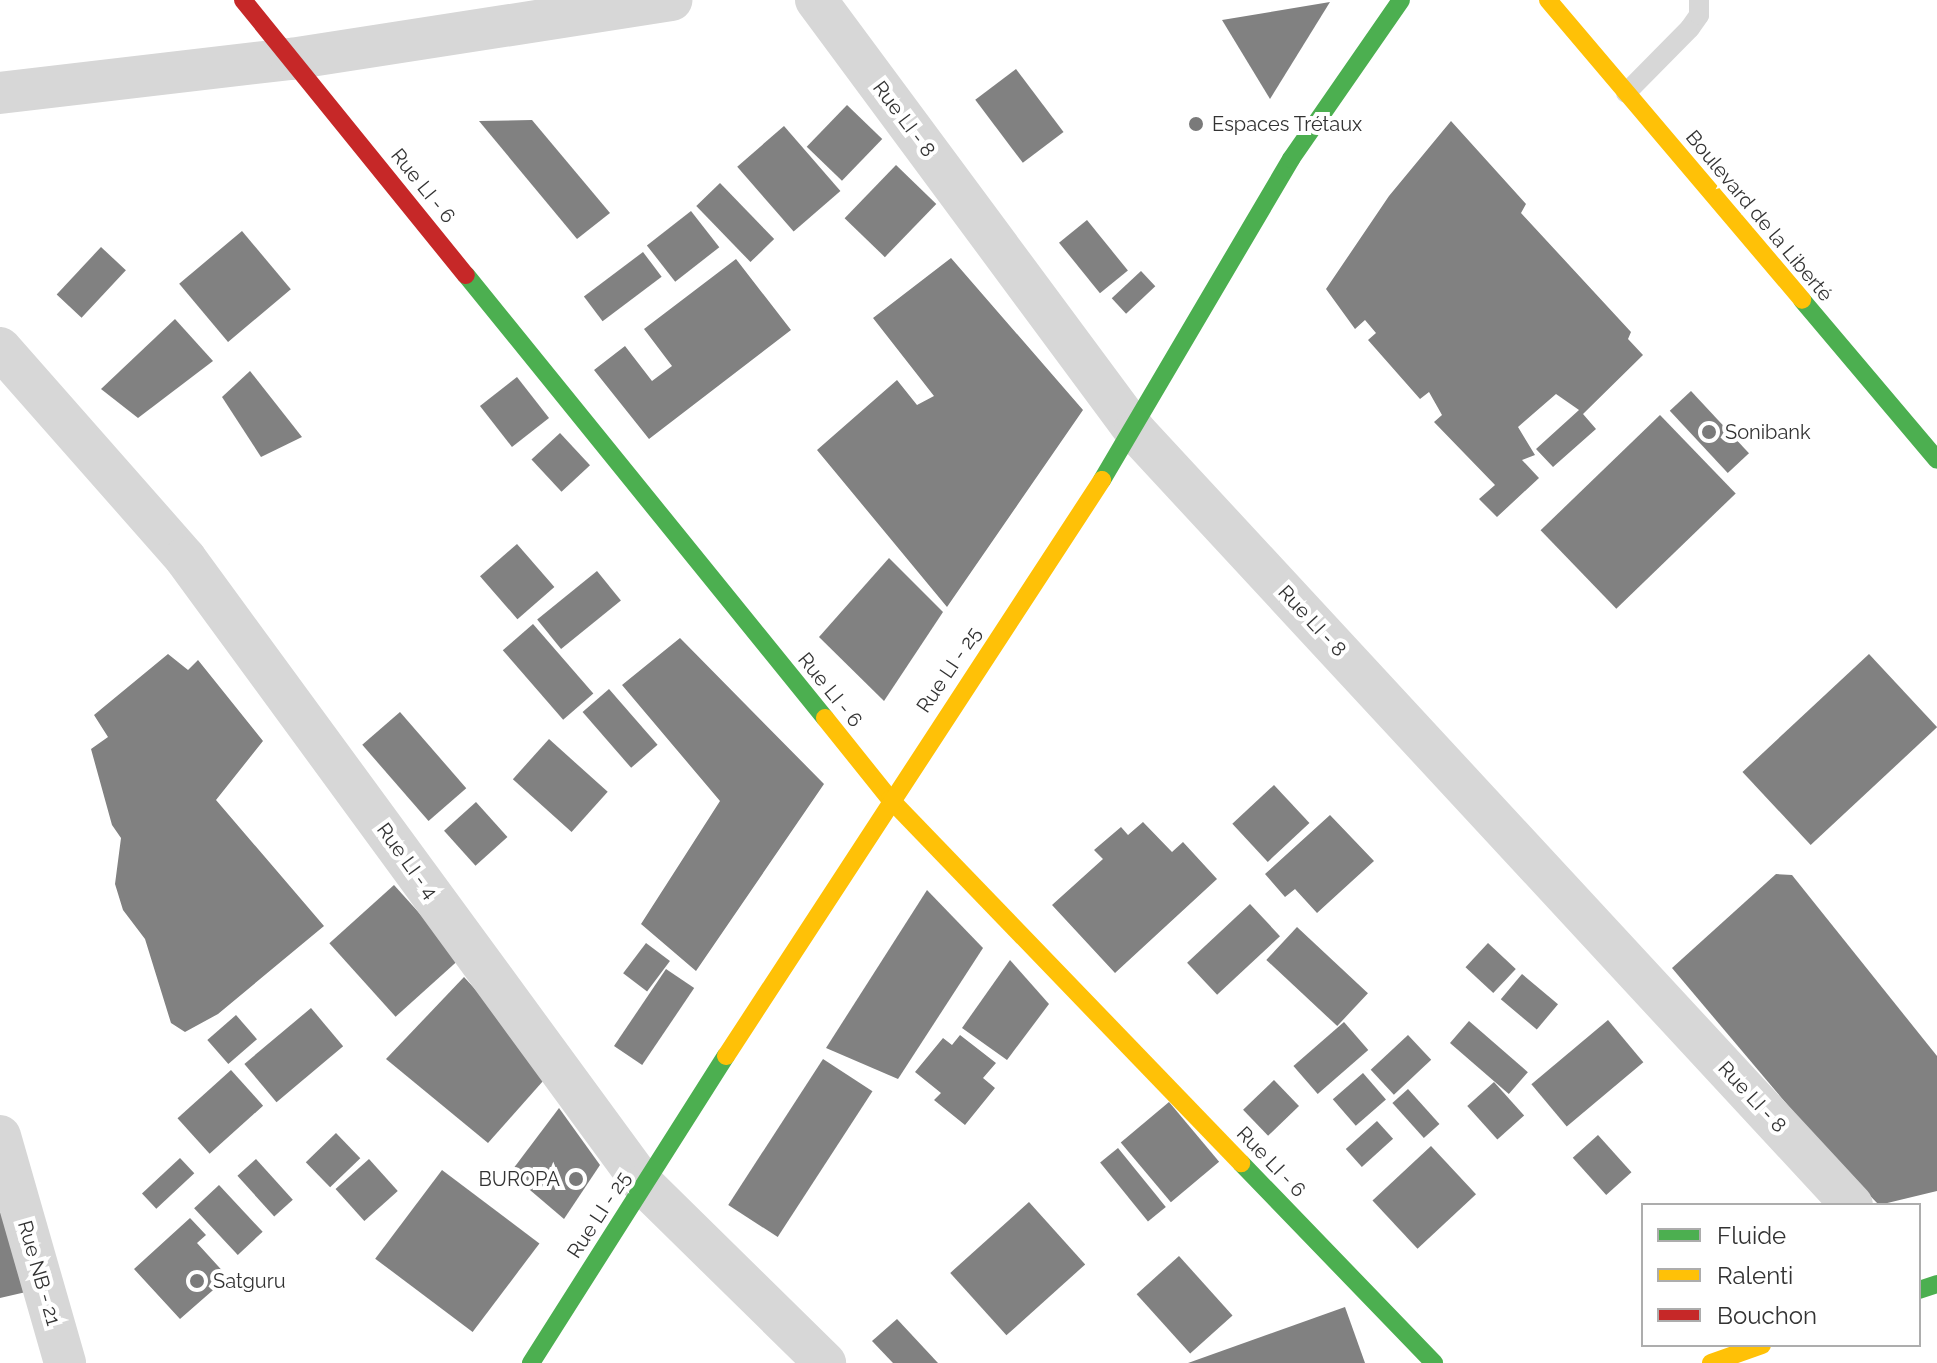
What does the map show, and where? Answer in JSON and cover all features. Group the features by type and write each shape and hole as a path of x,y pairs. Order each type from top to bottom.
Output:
{"main road":[{"name":"Rue LI - 6","path":"243,0 890,799 1434,1363"},
{"name":"Rue LI - 25","path":"531,1363 890,799 1135,431 1291,159 1401,0"},
{"name":"Boulevard de la Liberté","path":"1548,0 1937,460"},
{"path":"1711,1363 1756,1347"}],"street":[{"path":"0,93 291,59 671,0"},
{"name":"Rue LI - 8","path":"816,0 1135,431 1850,1203"},
{"name":"Rue LI - 4","path":"0,348 185,558 644,1185 825,1363"},
{"name":"Rue NB - 21","path":"0,1136 65,1363"}],"lane":[{"path":"1626,93 1690,28 1699,15 1699,0"}],"building":[{"path":"1330,2 1270,99 1222,20"},
{"path":"1016,69 1064,132 1023,163 975,100"},
{"path":"847,105 882,139 842,181 807,147"},
{"path":"532,120 610,213 577,239 479,121"},
{"path":"1451,121 1526,204 1521,213 1631,332 1628,339 1643,355 1583,414 1596,429 1553,467 1536,449 1579,410 1556,394 1518,427 1535,455 1522,460 1539,478 1497,517 1479,499 1495,485 1434,422 1442,415 1429,392 1420,399 1368,340 1376,333 1365,320 1355,329 1326,289 1389,196"},
{"path":"784,126 840,191 794,232 737,167"},
{"path":"896,165 936,204 885,257 845,218"},
{"path":"720,183 774,239 750,262 696,206"},
{"path":"691,211 719,247 675,282 647,245"},
{"path":"1087,220 1128,271 1100,293 1059,243"},
{"path":"242,231 291,289 228,342 179,284"},
{"path":"101,247 126,270 82,318 57,295"},
{"path":"643,252 662,277 603,321 584,297"},
{"path":"951,258 1083,410 947,607 817,450 897,380 917,405 934,396 873,318"},
{"path":"736,259 791,330 649,439 594,370 625,346 652,381 672,366 644,329"},
{"path":"1141,271 1155,286 1126,314 1112,298"},
{"path":"175,319 213,361 138,418 101,389"},
{"path":"250,371 302,437 261,457 222,397"},
{"path":"517,377 549,418 512,447 480,406"},
{"name":"Sonibank","path":"1691,391 1749,453 1728,473 1670,411"},
{"path":"1660,415 1736,493 1616,609 1541,530"},
{"path":"560,433 590,465 561,492 531,460"},
{"path":"517,544 554,587 517,619 480,576"},
{"path":"889,558 943,612 884,701 819,637"},
{"path":"597,571 621,601 561,649 537,619"},
{"path":"533,624 593,693 563,720 503,650"},
{"path":"680,638 824,784 696,971 641,924 720,801 622,685"},
{"path":"168,654 188,670 198,660 263,741 216,800 324,926 218,1014 185,1032 171,1023 145,939 123,910 115,884 121,838 112,825 91,749 108,737 94,715"},
{"path":"1869,654 1937,727 1811,845 1742,772"},
{"path":"609,689 658,745 631,768 583,712"},
{"path":"400,712 466,788 429,821 362,745"},
{"path":"549,739 608,792 572,832 513,779"},
{"path":"1274,785 1309,823 1268,862 1232,824"},
{"path":"476,802 507,837 475,866 444,831"},
{"path":"1330,815 1374,861 1317,913 1295,889 1285,897 1265,874"},
{"path":"1143,822 1172,852 1183,842 1217,879 1115,973 1052,905 1103,859 1094,850 1121,827 1128,835"},
{"path":"1776,874 1792,875 1937,1056 1937,1191 1877,1203 1823,1147 1672,968"},
{"path":"394,885 460,959 396,1017 329,943"},
{"path":"927,890 983,948 898,1079 826,1048"},
{"path":"1250,904 1280,936 1217,995 1187,963"},
{"path":"1297,927 1368,993 1337,1026 1266,960"},
{"path":"646,943 670,961 647,991 623,973"},
{"path":"1488,943 1516,969 1493,993 1465,967"},
{"path":"1010,960 1049,1004 1007,1060 962,1028"},
{"path":"666,969 694,988 642,1065 614,1046"},
{"path":"1522,974 1558,1004 1537,1029 1501,999"},
{"path":"464,977 551,1072 488,1143 386,1059"},
{"path":"311,1008 343,1046 276,1102 244,1064"},
{"path":"236,1015 257,1039 228,1064 207,1040"},
{"path":"1608,1020 1643,1062 1567,1126 1531,1084"},
{"path":"1469,1021 1528,1072 1509,1094 1450,1043"},
{"path":"1344,1022 1368,1050 1318,1094 1293,1066"},
{"path":"960,1035 996,1063 983,1078 995,1088 965,1125 934,1100 941,1093 915,1072 943,1038 952,1045"},
{"path":"1408,1035 1431,1060 1394,1095 1371,1070"},
{"path":"823,1059 872,1091 778,1237 728,1205"},
{"path":"231,1070 263,1106 210,1154 177,1118"},
{"path":"1363,1073 1386,1099 1356,1126 1333,1099"},
{"path":"1274,1080 1299,1106 1268,1136 1243,1110"},
{"path":"1494,1082 1524,1115 1497,1140 1467,1106"},
{"path":"1408,1089 1439,1124 1424,1138 1392,1103"},
{"path":"1169,1102 1219,1162 1171,1202 1121,1142"},
{"path":"559,1108 600,1165 564,1219 510,1173"},
{"path":"1377,1121 1393,1139 1362,1167 1346,1149"},
{"path":"336,1133 360,1158 330,1187 306,1162"},
{"path":"1598,1135 1631,1172 1606,1195 1573,1158"},
{"path":"1431,1146 1476,1194 1418,1249 1372,1201"},
{"path":"1118,1148 1166,1207 1148,1222 1100,1162"},
{"path":"180,1158 194,1173 156,1209 142,1193"},
{"path":"256,1159 293,1200 274,1217 237,1176"},
{"path":"369,1159 398,1191 364,1221 336,1189"},
{"path":"442,1170 539,1243 473,1332 375,1259"},
{"path":"219,1185 263,1232 238,1255 194,1208"},
{"path":"0,1192 26,1292 0,1298"},
{"path":"1029,1202 1085,1264 1006,1335 950,1273"},
{"path":"190,1218 206,1235 197,1243 228,1277 180,1319 134,1269"},
{"path":"1179,1256 1233,1315 1190,1354 1137,1294"},
{"path":"1345,1307 1365,1363 1188,1363"},
{"path":"897,1319 938,1363 893,1363 872,1341"}],"traffic: fast":[{"path":"1102,480 1291,159 1401,0"},
{"path":"466,275 825,718"},
{"path":"1802,300 1937,460"},
{"path":"531,1363 726,1056"},
{"path":"1241,1163 1434,1363"},
{"path":"1921,1289 1937,1284"}],"traffic: slow":[{"path":"1548,0 1802,300"},
{"path":"726,1056 1102,480"},
{"path":"825,718 890,799 1241,1163"},
{"path":"1711,1363 1756,1347"}],"traffic: jam":[{"path":"243,0 466,275"}],"place":[{"name":"Espaces Trétaux","path":"1196,124"},
{"name":"Sonibank","path":"1709,432"},
{"name":"BUROPA","path":"576,1179"},
{"name":"Satguru","path":"197,1281"}]}
